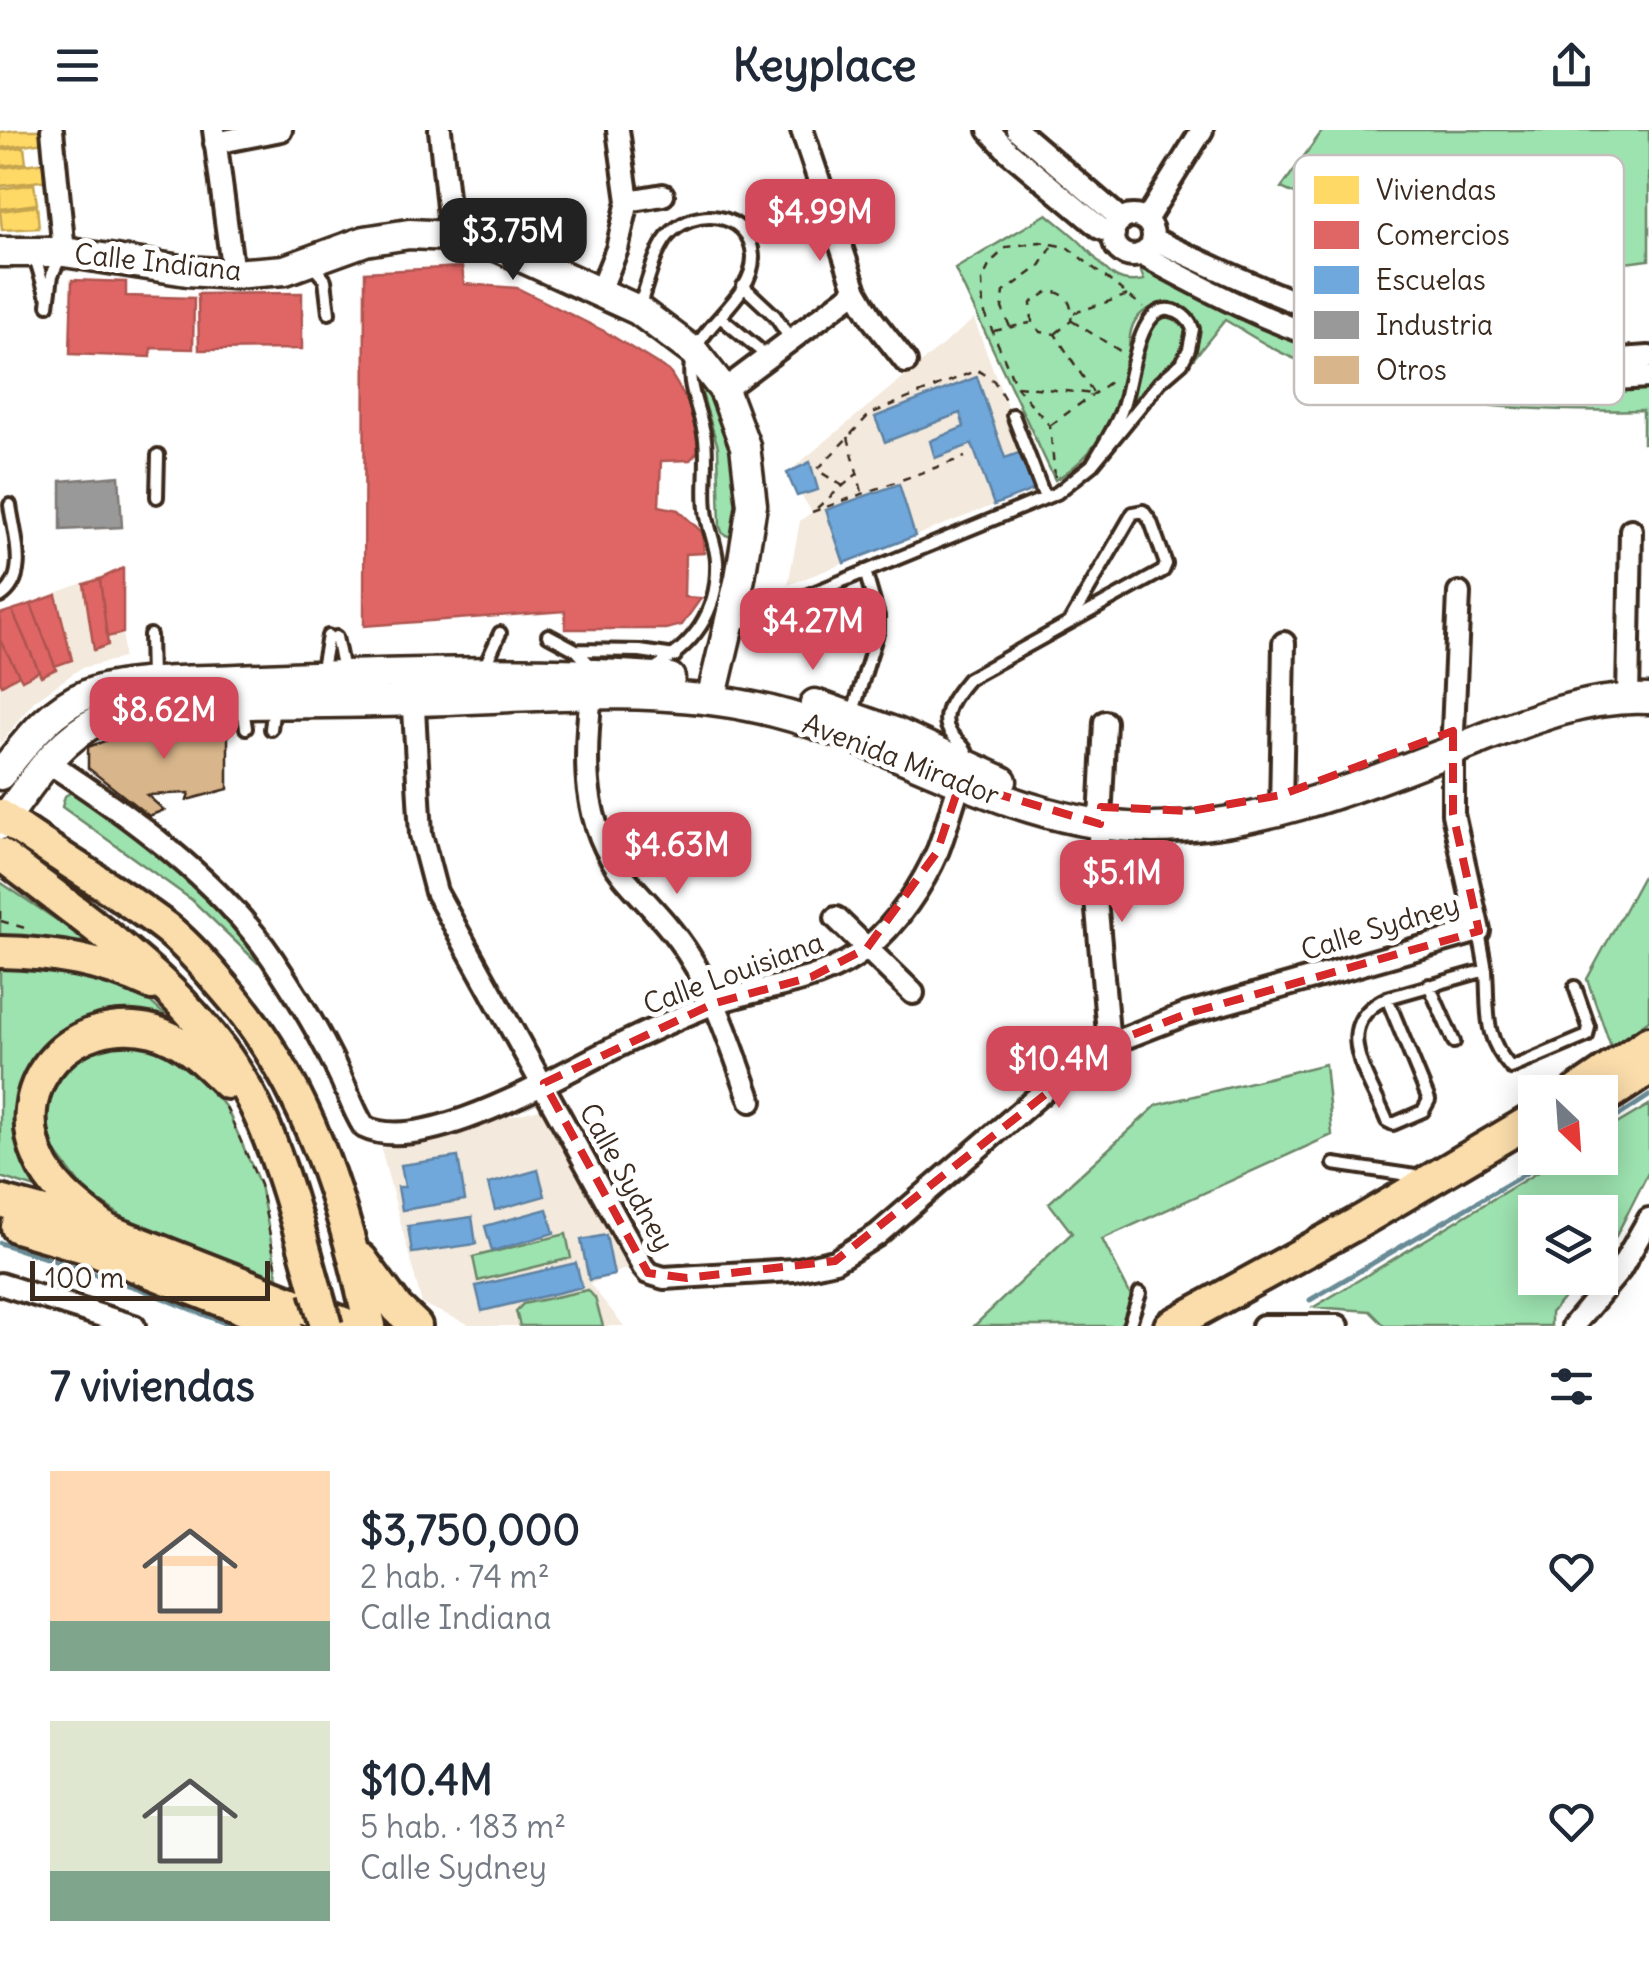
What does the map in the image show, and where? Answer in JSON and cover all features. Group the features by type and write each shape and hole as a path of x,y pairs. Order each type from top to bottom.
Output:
{"main road":[{"name":"Calle Indiana","path":"0,252 64,252 233,274 285,270 365,241 409,234 451,236 498,246 638,310 694,352 724,390 750,474 752,505 728,579 726,629 713,690"},
{"name":"Avenida Mirador","path":"2,820 46,761 103,717 154,706 273,716 482,672 595,684 713,690 964,774"},
{"name":"Avenida Mirador","path":"0,776 52,715 89,693 152,683 332,676 413,688 595,684 641,676 808,702 852,716 1028,808 1182,827 1281,803 1453,741 1639,690"},
{"path":"2,820 167,928 246,1012 276,1056 311,1127 354,1248 370,1326"},
{"path":"0,854 142,962 177,996 238,1076 262,1120 285,1180 326,1326"},
{"path":"0,952 72,956 126,972 177,996"},
{"path":"106,1230 55,1186 39,1158 29,1123 40,1079 52,1059 74,1042 103,1029 124,1026 184,1043 262,1120"},
{"path":"1601,1075 1649,1042"},
{"path":"1618,1089 1649,1068"},
{"path":"1170,1326 1518,1128"},
{"path":"1215,1326 1518,1152"},
{"path":"0,1201 106,1230 351,1326"},
{"path":"0,1222 96,1250 286,1326"},
{"path":"354,1248 396,1308 416,1326"}],"street":[{"path":"52,130 64,252"},
{"path":"233,274 214,136 282,130"},
{"path":"440,130 451,236"},
{"path":"600,290 628,201 618,130"},
{"path":"802,130 856,292 906,362"},
{"path":"989,130 1100,228 1118,227 1133,216 1146,238 1246,308 1294,326"},
{"path":"1017,130 1118,227 1120,251 1132,256 1146,238 1202,130"},
{"path":"628,201 662,195"},
{"path":"724,390 856,292"},
{"path":"1624,361 1649,357"},
{"path":"1624,375 1649,377"},
{"path":"1631,530 1639,690"},
{"name":"Calle Sydney","path":"413,688 422,834 436,892 643,1267 655,1276 687,1278 817,1266 857,1249 922,1199 1049,1087 1109,1044 1186,1014 1479,931 1453,814 1459,594"},
{"path":"1281,803 1284,643"},
{"path":"595,684 586,738 586,786 601,841 622,875 668,924 689,955 715,1003 751,1102"},
{"path":"1105,722 1097,934 1109,1044"},
{"name":"Calle Louisiana","path":"46,761 84,785 204,881 241,919 322,1040 364,1128 390,1134 433,1128 488,1111 715,1003 838,967 867,948 900,912 937,852 964,774"},
{"path":"836,918 913,993"},
{"path":"1573,1326 1620,1270 1649,1219"},
{"path":"0,1284 134,1326"},
{"path":"1263,1326 1338,1326"}],"lane":[{"path":"638,310 668,236 677,227 711,215 724,217 746,235 753,260 743,286 694,352 691,379 706,443 705,506 728,579 686,646 641,676"},
{"path":"32,251 48,304 52,275 64,252"},
{"path":"743,286 776,316 791,340"},
{"path":"726,629 1051,496 1092,465 1160,382 1182,363 1193,330 1189,321 1167,309 1152,316 1134,362 1122,411 1092,465"},
{"path":"720,318 768,357"},
{"path":"1014,415 1051,496"},
{"path":"157,497 158,454"},
{"path":"0,598 15,584 18,569 10,505"},
{"path":"964,774 968,752 947,725 955,695 968,678 985,667 1163,571 1166,564 1144,511 1132,513 1071,620"},
{"path":"852,716 878,630 866,571"},
{"path":"482,672 500,632"},
{"path":"150,634 152,683"},
{"path":"548,635 576,650 628,650 675,656"},
{"path":"332,676 332,636 332,676"},
{"path":"576,650 595,684"},
{"path":"1479,931 1486,970 1488,1028 1500,1054 1514,1068 1587,1036 1589,1027 1575,987"},
{"path":"1387,998 1428,1100 1423,1111 1393,1124 1387,1121 1354,1038 1354,1029 1366,1010 1387,998 1486,970"},
{"path":"1429,985 1454,1042"},
{"path":"1334,1164 1432,1179"},
{"path":"1129,1326 1140,1293"}],"path":[{"path":"1051,496 1050,426 1016,386 983,309 982,280 991,262 1006,247 1040,242 1067,247 1152,316"},
{"path":"1010,326 1002,308 1004,292 1040,266 1052,244"},
{"path":"1048,291 1063,294 1072,306 1072,314 1067,327 1055,334 1041,332 1032,323 1031,302 1048,291"},
{"path":"1072,314 1129,294"},
{"path":"1050,426 1134,362 1071,321"},
{"path":"993,332 1032,323"},
{"path":"1055,334 1094,394"},
{"path":"843,486 817,470 870,414 977,370 994,381 1014,415"},
{"path":"1016,386 1094,394"},
{"path":"847,435 862,494"},
{"path":"857,474 812,512 965,457"},
{"path":"0,911 0,924"},
{"path":"217,1097 227,1109 260,1185 278,1276"}],"highlighted area":[{"path":"1453,731 1453,814 1479,931 1186,1014 1109,1044 835,1261 687,1278 648,1273 544,1083 715,1003 811,977 867,948 937,852 960,783 1100,824 1101,807 1191,811 1281,795"}],"shaded area":[{"path":"974,319 1038,488 788,585 800,521 812,512 787,473"},
{"path":"123,568 123,658 81,668 34,701 0,744 0,614"},
{"path":"544,1108 627,1268 590,1284 624,1326 473,1326 422,1304 381,1149"}],"green space":[{"path":"1323,130 1649,130 1649,260 1624,263 1624,155 1305,155"},
{"path":"1294,170 1294,194 1281,188"},
{"path":"1047,214 1117,278 1144,280 1136,257 1294,320 1294,358 1225,320 1195,357 1199,334 1190,315 1172,306 1151,308 1132,326 1125,384 1113,417 1083,459 1055,480 955,269"},
{"path":"1172,317 1187,327 1186,350 1138,419 1097,462 1120,425 1135,386 1140,346 1156,318"},
{"path":"1624,377 1649,378 1649,442 1643,443 1643,410 1487,405 1624,405"},
{"path":"703,383 723,418 735,457 739,498 734,538 723,534 720,527 718,447 700,387"},
{"path":"73,791 177,861 266,955 257,962 192,900 62,807 65,796"},
{"path":"1649,865 1649,1020 1611,1047 1587,979"},
{"path":"0,882 82,937 82,941 0,945"},
{"path":"0,961 69,964 146,998 164,1014 158,1018 118,1012 88,1019 64,1035 36,1070 28,1083 49,1192 0,1177"},
{"path":"118,1032 166,1045 197,1072 227,1109 260,1185 278,1277 141,1229 86,1192 53,1149 43,1102 73,1050"},
{"path":"1325,1064 1332,1135 1102,1239 1131,1296 1125,1320 1118,1326 974,1326 1072,1233 1049,1203 1157,1105"},
{"path":"1649,1105 1649,1171 1618,1232 1618,1195 1518,1195 1518,1295 1566,1295 1551,1313 1551,1326 1385,1326 1370,1311 1314,1307 1533,1175 1618,1175 1618,1123"},
{"path":"566,1234 571,1258 478,1281 473,1257"},
{"path":"588,1290 595,1298 603,1326 520,1326 516,1311 523,1304"}],"building: Viviendas":[{"path":"44,130 45,142 0,148 0,132"},
{"path":"24,147 26,163 2,166 0,150"},
{"path":"47,162 49,180 0,186 0,168"},
{"path":"34,184 37,204 0,209 0,189"},
{"path":"37,206 39,228 2,230 0,211"}],"building: Comercios":[{"path":"462,267 464,284 517,288 604,331 669,371 691,407 699,450 690,460 661,461 659,506 678,510 702,532 704,553 685,554 684,597 701,598 682,625 666,629 565,629 565,611 364,626 365,272"},
{"path":"72,280 126,282 126,296 194,298 193,349 151,348 151,357 70,354"},
{"path":"302,293 302,349 199,350 198,294"},
{"path":"123,568 123,633 107,637 100,579"},
{"path":"100,579 108,645 94,650 84,584"},
{"path":"56,595 72,660 55,666 31,604"},
{"path":"31,604 56,669 41,676 12,610"},
{"path":"12,610 39,671 22,680 0,640 0,614"},
{"path":"0,640 19,675 2,685 0,681"}],"building: Escuelas":[{"path":"977,377 1005,458 1024,451 1038,488 994,505 972,444 935,458 930,441 964,427 960,413 885,442 875,417"},
{"path":"810,462 818,490 797,496 787,473"},
{"path":"899,484 915,536 844,563 826,510"},
{"path":"458,1157 465,1200 402,1210 398,1187 405,1187 401,1165"},
{"path":"538,1170 545,1196 495,1210 488,1184"},
{"path":"547,1209 554,1233 492,1251 485,1226"},
{"path":"472,1217 476,1244 412,1253 408,1226"},
{"path":"606,1235 614,1275 589,1280 581,1240"},
{"path":"576,1263 582,1287 482,1311 476,1286"}],"building: Industria":[{"path":"119,476 122,527 61,530 61,481"}],"building: Otros":[{"path":"136,720 151,731 183,729 192,720 228,721 228,789 187,800 189,793 147,795 164,810 149,816 88,768 88,747 119,736 121,729"}],"waterway":[{"path":"1618,1116 1649,1096"},
{"path":"1310,1300 1523,1175"},
{"path":"0,1243 138,1288 232,1326"}]}
